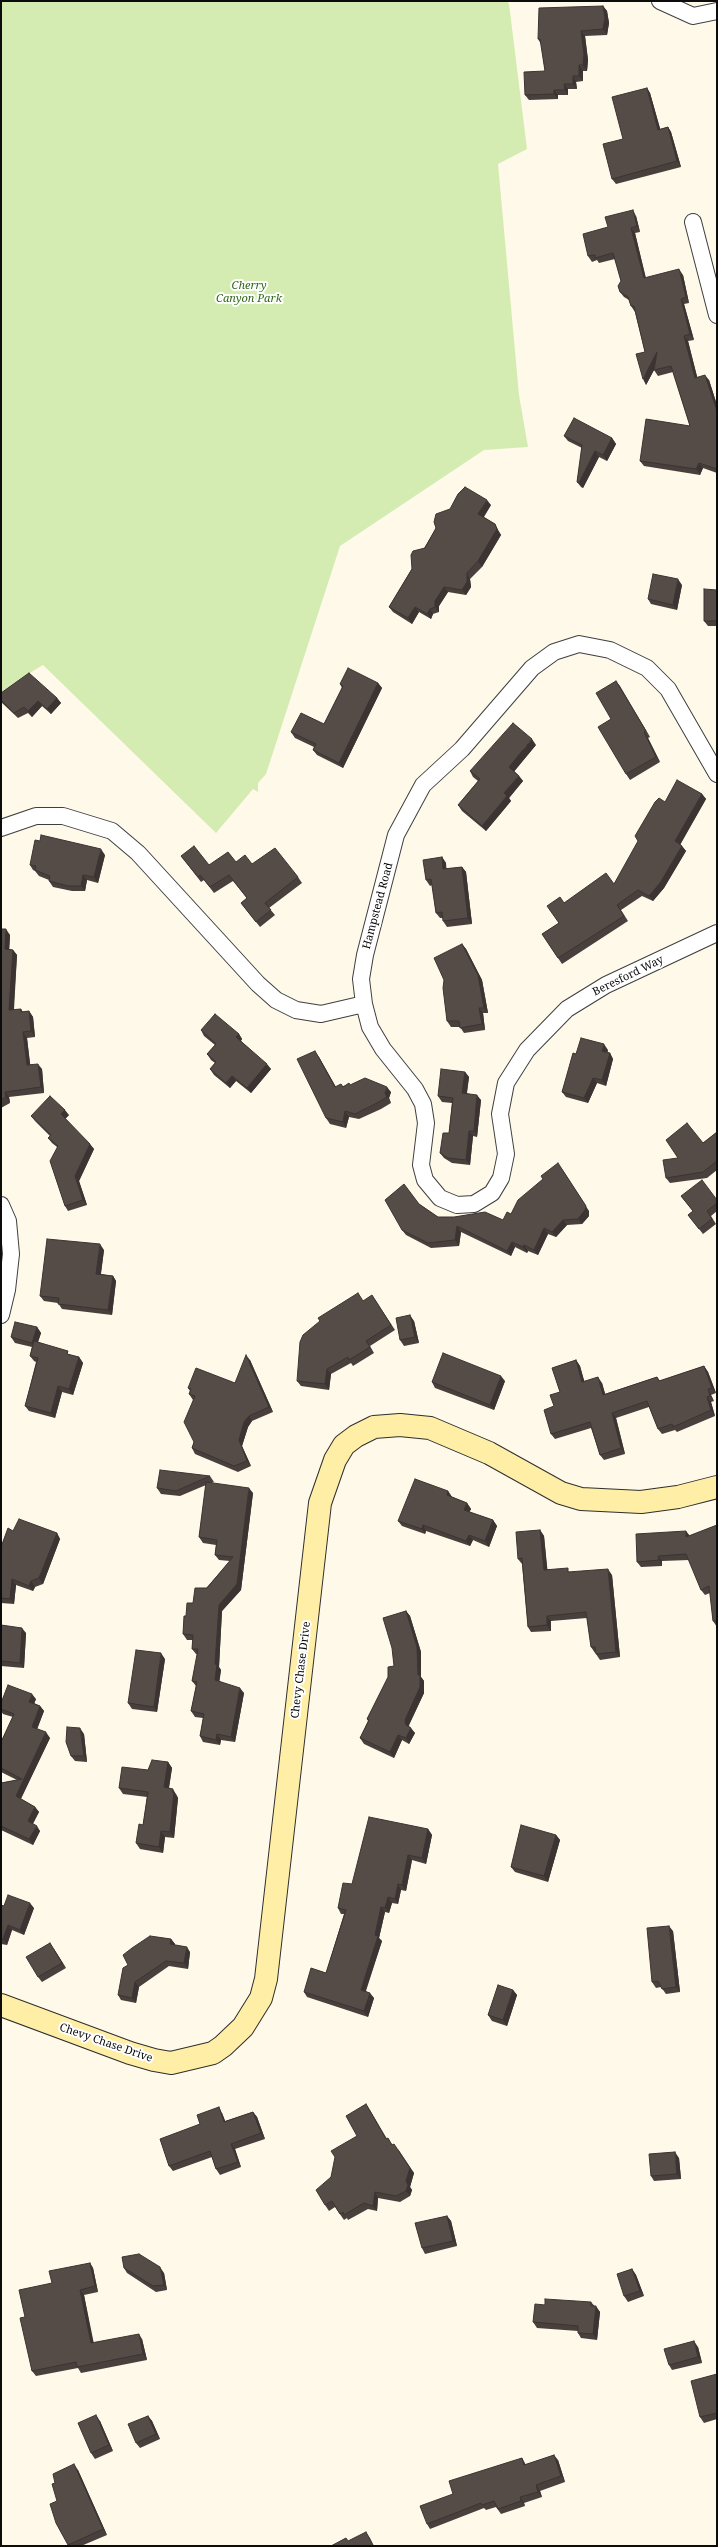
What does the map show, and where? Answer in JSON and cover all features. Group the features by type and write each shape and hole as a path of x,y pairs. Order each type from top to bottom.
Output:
{"main road":[{"name":"Chevy Chase Drive","path":"1,2005 130,2053 171,2063 213,2053 223,2046 243,2027 261,1998 266,1979 320,1503 335,1460 344,1446 356,1436 374,1427 400,1425 430,1428 488,1453 554,1490 581,1499 641,1502 678,1498 717,1487"}],"street":[{"path":"660,1 693,16 717,11"},
{"path":"693,222 717,315"},
{"name":"Hampstead Road","path":"364,1004 361,979 365,955 396,835 403,822 423,785 462,749 532,668 554,652 579,644 610,650 646,668 668,689 717,774"},
{"path":"1,828 36,816 63,816 112,831 138,853 258,984 276,1000 296,1010 321,1014 364,1004"},
{"name":"Beresford Way","path":"364,1004 370,1027 380,1044 415,1089 423,1104 426,1123 421,1165 425,1180 440,1198 457,1205 474,1204 492,1194 501,1178 506,1154 500,1114 506,1082 527,1050 567,1009 606,985 717,933"},
{"path":"1,1205 8,1221 11,1254 7,1290 1,1315"}],"green space":[{"name":"Cherry Canyon Park","path":"1,1 507,1 509,4 527,149 498,164 519,395 528,447 484,450 340,546 266,774 258,783 258,792 253,789 216,833 43,665 23,677 1,704"}],"building":[{"path":"603,6 605,18 603,29 581,31 584,54 583,65 579,65 579,76 573,76 573,84 564,84 565,90 554,90 554,94 525,95 524,72 545,71 540,39 538,39 539,8"},
{"path":"647,88 658,130 668,127 677,161 612,179 603,144 623,139 612,97"},
{"path":"633,210 637,226 631,228 644,278 679,269 686,297 681,299 690,334 684,336 695,378 705,375 717,411 717,469 699,463 696,469 640,461 646,419 690,426 671,366 654,370 657,352 643,379 636,354 645,352 634,306 631,306 628,297 620,292 618,286 621,281 613,253 595,258 595,255 588,256 583,234 608,227 605,217"},
{"path":"574,418 612,438 603,455 595,451 579,483 577,482 582,445 564,436"},
{"path":"465,487 487,500 478,514 495,524 497,529 478,561 467,573 467,582 462,590 444,587 435,601 435,607 430,609 427,614 415,607 408,618 389,607 412,569 411,555 413,551 425,548 436,528 434,522 436,514 450,509 458,494"},
{"path":"653,574 678,579 673,605 648,599"},
{"path":"704,589 717,590 717,621 704,621"},
{"path":"348,668 378,683 339,763 313,750 316,744 291,732 301,713 324,724 343,686 340,684"},
{"path":"29,673 57,698 47,709 38,701 28,711 24,707 14,713 1,700 1,693"},
{"path":"616,681 646,731 644,732 656,757 626,774 598,727 611,719 596,693"},
{"path":"513,723 532,739 509,767 519,776 504,793 507,796 482,826 458,805 480,779 470,771"},
{"path":"677,780 702,794 675,841 682,846 660,883 649,896 638,890 617,905 624,916 558,958 542,934 559,923 547,906 560,897 564,903 606,873 614,884 638,841 635,836 655,802 659,798 665,802"},
{"path":"41,835 101,849 94,877 83,875 81,886 68,886 49,881 50,876 35,870 36,866 30,865 35,840 40,841"},
{"path":"194,846 209,865 228,852 236,862 245,855 252,864 275,848 298,877 265,903 271,910 256,922 241,903 247,898 229,875 210,887 200,875 198,877 181,856"},
{"path":"442,857 443,869 462,867 468,918 443,921 442,912 436,913 431,879 426,880 423,860"},
{"path":"1,929 6,929 5,949 13,950 9,1010 21,1009 21,1012 29,1011 31,1031 23,1032 27,1065 38,1064 41,1087 5,1092 6,1097 1,1100"},
{"path":"462,944 478,975 484,1008 479,1008 482,1024 460,1028 459,1021 447,1021 443,988 444,980 434,958"},
{"path":"215,1014 239,1034 236,1037 267,1064 247,1088 232,1076 226,1083 210,1069 216,1062 207,1054 216,1044 201,1030"},
{"path":"581,1038 604,1044 602,1051 610,1053 602,1080 593,1078 584,1098 562,1092 573,1053 576,1054"},
{"path":"315,1051 335,1087 341,1084 343,1087 349,1083 350,1085 365,1078 387,1087 385,1093 387,1097 355,1114 345,1111 343,1122 326,1118 297,1059"},
{"path":"441,1069 465,1072 462,1093 477,1095 474,1131 469,1131 466,1160 448,1158 440,1153 443,1133 449,1133 453,1098 438,1096"},
{"path":"50,1096 65,1110 61,1114 90,1144 75,1176 83,1200 65,1206 50,1161 58,1146 48,1138 51,1135 31,1116"},
{"path":"687,1123 703,1143 717,1132 717,1161 703,1172 666,1178 663,1160 678,1158 666,1140"},
{"path":"558,1163 586,1206 585,1210 578,1219 563,1220 552,1232 544,1228 534,1250 524,1245 523,1247 512,1242 507,1251 457,1226 455,1240 428,1243 402,1230 385,1200 404,1184 419,1204 438,1217 454,1217 485,1212 503,1220 507,1212 511,1214 518,1200 543,1179 541,1176"},
{"path":"702,1180 717,1200 717,1203 707,1211 712,1219 699,1229 688,1215 693,1211 681,1196"},
{"path":"47,1239 100,1244 96,1274 113,1276 108,1310 58,1304 59,1298 40,1296"},
{"path":"358,1293 363,1301 372,1295 391,1325 366,1341 370,1347 349,1360 348,1357 327,1369 325,1384 297,1381 300,1342 303,1335 320,1321 318,1318"},
{"path":"410,1315 415,1337 400,1340 396,1318"},
{"path":"15,1322 37,1327 32,1343 11,1337"},
{"path":"34,1341 68,1351 67,1354 79,1357 69,1389 58,1386 51,1413 25,1406 38,1358 30,1356"},
{"path":"443,1353 501,1376 490,1405 432,1382"},
{"path":"246,1355 269,1407 249,1416 244,1422 239,1440 247,1461 234,1466 192,1448 194,1442 184,1422 195,1396 189,1394 191,1389 188,1388 196,1368 235,1383"},
{"path":"576,1360 582,1382 598,1377 603,1395 657,1377 659,1381 704,1366 712,1388 708,1389 710,1396 707,1397 711,1410 673,1427 672,1424 658,1429 647,1401 612,1413 621,1448 600,1455 590,1422 551,1434 544,1410 554,1406 550,1395 560,1392 552,1368"},
{"path":"160,1470 210,1476 176,1491 157,1488"},
{"path":"415,1479 448,1491 447,1495 467,1503 464,1510 493,1520 485,1541 469,1535 466,1541 423,1525 422,1529 398,1521"},
{"path":"206,1482 249,1488 237,1584 219,1605 215,1664 217,1665 215,1680 240,1688 231,1737 217,1734 216,1740 200,1736 204,1714 191,1711 197,1682 192,1681 198,1649 192,1649 193,1635 183,1634 184,1616 186,1616 187,1603 193,1603 195,1588 207,1588 233,1557 215,1555 217,1540 199,1537"},
{"path":"19,1519 57,1533 39,1578 31,1581 29,1586 12,1579 10,1599 1,1598 1,1547 8,1528 13,1531"},
{"path":"717,1525 717,1621 713,1621 709,1586 701,1590 686,1554 658,1556 659,1560 637,1562 636,1534 686,1531 686,1537"},
{"path":"540,1530 544,1570 568,1568 568,1572 608,1569 616,1652 596,1654 595,1647 591,1647 586,1612 547,1616 547,1625 528,1627 522,1558 518,1559 516,1532"},
{"path":"406,1611 417,1647 420,1687 405,1720 406,1725 411,1728 406,1738 398,1735 390,1752 360,1738 369,1720 367,1719 388,1677 388,1667 394,1666 392,1648 383,1618"},
{"path":"1,1625 22,1628 20,1663 1,1661"},
{"path":"136,1650 161,1653 154,1707 128,1703"},
{"path":"8,1685 32,1694 29,1702 40,1706 32,1727 46,1732 16,1796 35,1807 28,1821 37,1826 29,1839 1,1826 1,1783 22,1779 1,1768 1,1742 14,1714 1,1709 1,1703"},
{"path":"67,1727 80,1728 84,1756 71,1756 66,1742"},
{"path":"152,1760 168,1762 164,1787 173,1789 172,1792 174,1792 170,1832 161,1831 159,1847 136,1843 139,1824 143,1825 148,1792 119,1788 122,1767 148,1770"},
{"path":"369,1817 428,1829 422,1858 408,1855 402,1885 398,1884 395,1899 388,1897 385,1908 381,1907 375,1935 378,1936 361,1990 370,1993 364,2011 304,1992 311,1968 326,1973 346,1910 338,1908 343,1883 352,1884"},
{"path":"521,1825 556,1835 544,1876 511,1867"},
{"path":"8,1895 30,1903 20,1930 8,1925 3,1939 1,1939 1,1905 4,1906"},
{"path":"669,1926 676,1987 662,1989 658,1981 652,1982 647,1928"},
{"path":"150,1936 171,1939 170,1944 187,1947 184,1963 166,1961 135,1982 132,1998 118,1995 123,1968 128,1965 123,1955"},
{"path":"50,1943 62,1963 38,1977 26,1957"},
{"path":"498,1985 513,1990 503,2020 488,2015"},
{"path":"366,2104 386,2139 388,2138 392,2145 394,2144 410,2168 406,2181 408,2185 406,2191 396,2196 375,2192 373,2206 364,2203 344,2215 343,2212 340,2214 332,2201 325,2205 316,2190 331,2177 335,2157 331,2151 357,2136 346,2116"},
{"path":"219,2107 224,2122 253,2112 261,2133 231,2144 238,2162 216,2169 210,2151 169,2166 160,2139 200,2124 197,2115"},
{"path":"675,2152 677,2174 651,2176 649,2154"},
{"path":"447,2216 453,2241 422,2248 415,2223"},
{"path":"139,2254 160,2267 164,2285 153,2286 124,2268 122,2257"},
{"path":"90,2263 95,2286 80,2290 91,2343 139,2334 143,2354 77,2367 76,2362 32,2371 20,2318 25,2317 19,2290 52,2283 49,2271"},
{"path":"632,2269 640,2291 624,2296 617,2274"},
{"path":"545,2299 591,2302 591,2306 596,2306 593,2334 578,2333 578,2326 533,2322 535,2304 545,2305"},
{"path":"694,2341 698,2357 669,2365 664,2349"},
{"path":"717,2374 717,2413 700,2417 691,2381"},
{"path":"96,2415 109,2445 91,2453 78,2423"},
{"path":"148,2416 156,2434 136,2443 128,2424"},
{"path":"554,2455 561,2476 536,2485 538,2492 520,2497 521,2501 498,2509 494,2501 482,2505 481,2503 427,2524 420,2506 453,2494 449,2481 522,2458 524,2465"},
{"path":"74,2464 103,2529 68,2545 56,2523 50,2504 57,2501 52,2484 55,2483 53,2474"},
{"path":"366,2532 373,2546 331,2546 346,2538 348,2541"}]}
